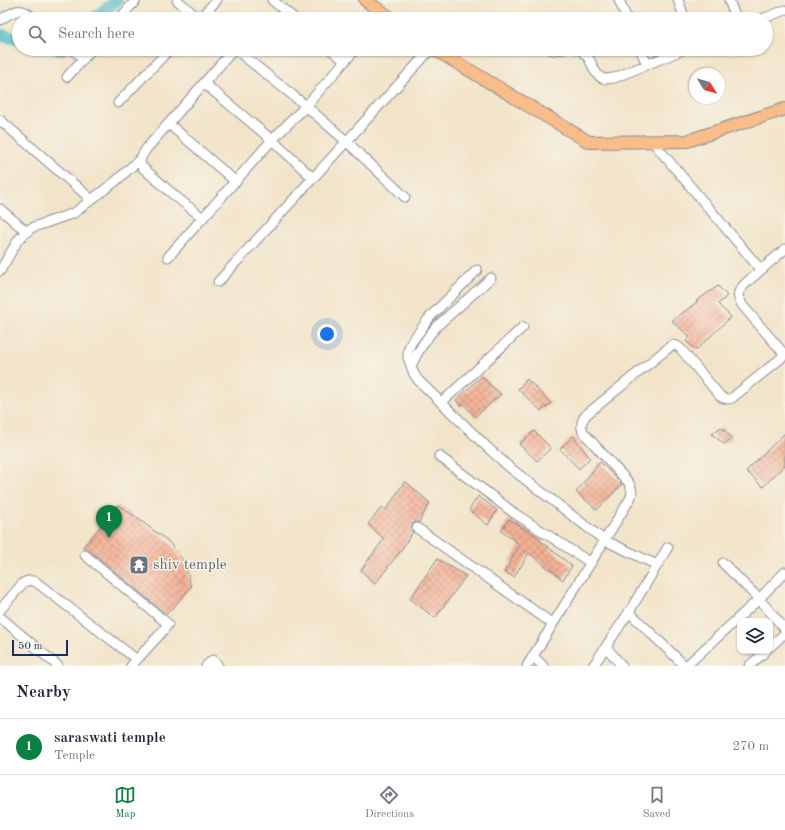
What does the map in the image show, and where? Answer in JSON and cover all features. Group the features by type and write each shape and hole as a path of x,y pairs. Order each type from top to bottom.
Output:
{"main road":[{"path":"365,0 380,12"},
{"path":"445,56 589,142 687,141 785,110"}],"street":[{"path":"125,12 136,0"},
{"path":"176,0 191,12"},
{"path":"206,12 217,0"},
{"path":"272,0 287,12"},
{"path":"619,0 624,12"},
{"path":"678,0 682,12"},
{"path":"729,0 733,12"},
{"path":"13,12 21,10 25,12"},
{"path":"773,15 785,10"},
{"path":"0,20 12,13"},
{"path":"67,77 76,56"},
{"path":"118,103 163,56"},
{"path":"203,218 175,196 140,164 143,153 229,56"},
{"path":"244,56 306,106 346,141 405,197"},
{"path":"338,56 344,61"},
{"path":"168,257 272,140 306,106 349,56"},
{"path":"218,282 346,141 426,56"},
{"path":"588,56 597,74 603,78 614,78 667,56"},
{"path":"643,56 647,64"},
{"path":"205,84 272,140 313,178"},
{"path":"0,120 92,200"},
{"path":"169,124 236,182"},
{"path":"652,141 761,270"},
{"path":"0,271 18,240 31,228 74,213 116,181 141,158"},
{"path":"0,209 27,232"},
{"path":"527,666 632,494 632,488 629,483 583,432 581,427 584,418 672,346 677,346 680,348 720,396 728,400 785,355 743,306 738,295 740,289 785,249"},
{"path":"477,270 430,317 411,343 408,351 408,358 414,374 418,380 509,467 604,540 657,565"},
{"path":"411,366 419,349 437,326 491,278"},
{"path":"442,402 523,327"},
{"path":"439,456 514,512 591,563"},
{"path":"417,528 553,624"},
{"path":"593,666 641,593 668,547"},
{"path":"0,610 23,583 27,580 31,580 36,582 134,663 168,624 85,555"},
{"path":"723,563 785,629"},
{"path":"629,612 685,666 785,572"},
{"path":"0,617 58,666"},
{"path":"773,644 785,633"},
{"path":"606,648 622,666"},
{"path":"749,666 763,654"},
{"path":"533,656 543,666"},
{"path":"206,666 213,660 218,666"}],"building":[{"path":"718,286 727,296 718,304 731,317 696,350 686,341 690,337 672,321 697,302 696,301"},
{"path":"482,376 501,394 475,417 464,404 461,406 456,400"},
{"path":"527,379 551,403 541,411 518,389"},
{"path":"721,427 732,438 724,444 712,434"},
{"path":"534,431 551,448 537,461 519,444"},
{"path":"785,433 785,465 763,487 746,471"},
{"path":"573,436 590,458 579,469 560,449"},
{"path":"600,462 622,484 597,510 576,492"},
{"path":"405,481 430,503 419,522 415,522 412,525 411,528 413,532 375,584 361,570 384,539 368,524 382,507 386,510"},
{"path":"478,496 497,510 488,525 469,510"},
{"path":"118,505 168,541 185,563 191,587 166,614 89,550 83,547"},
{"path":"509,519 541,539 539,540 572,566 563,580 529,553 514,577 504,572 520,545 501,531"},
{"path":"437,559 466,576 435,618 410,599"}],"waterway":[{"path":"102,12 117,0"},
{"path":"0,35 12,38"}],"place":[{"name":"saraswati temple","path":"109,538"},
{"name":"shiv temple","path":"139,565"}]}
